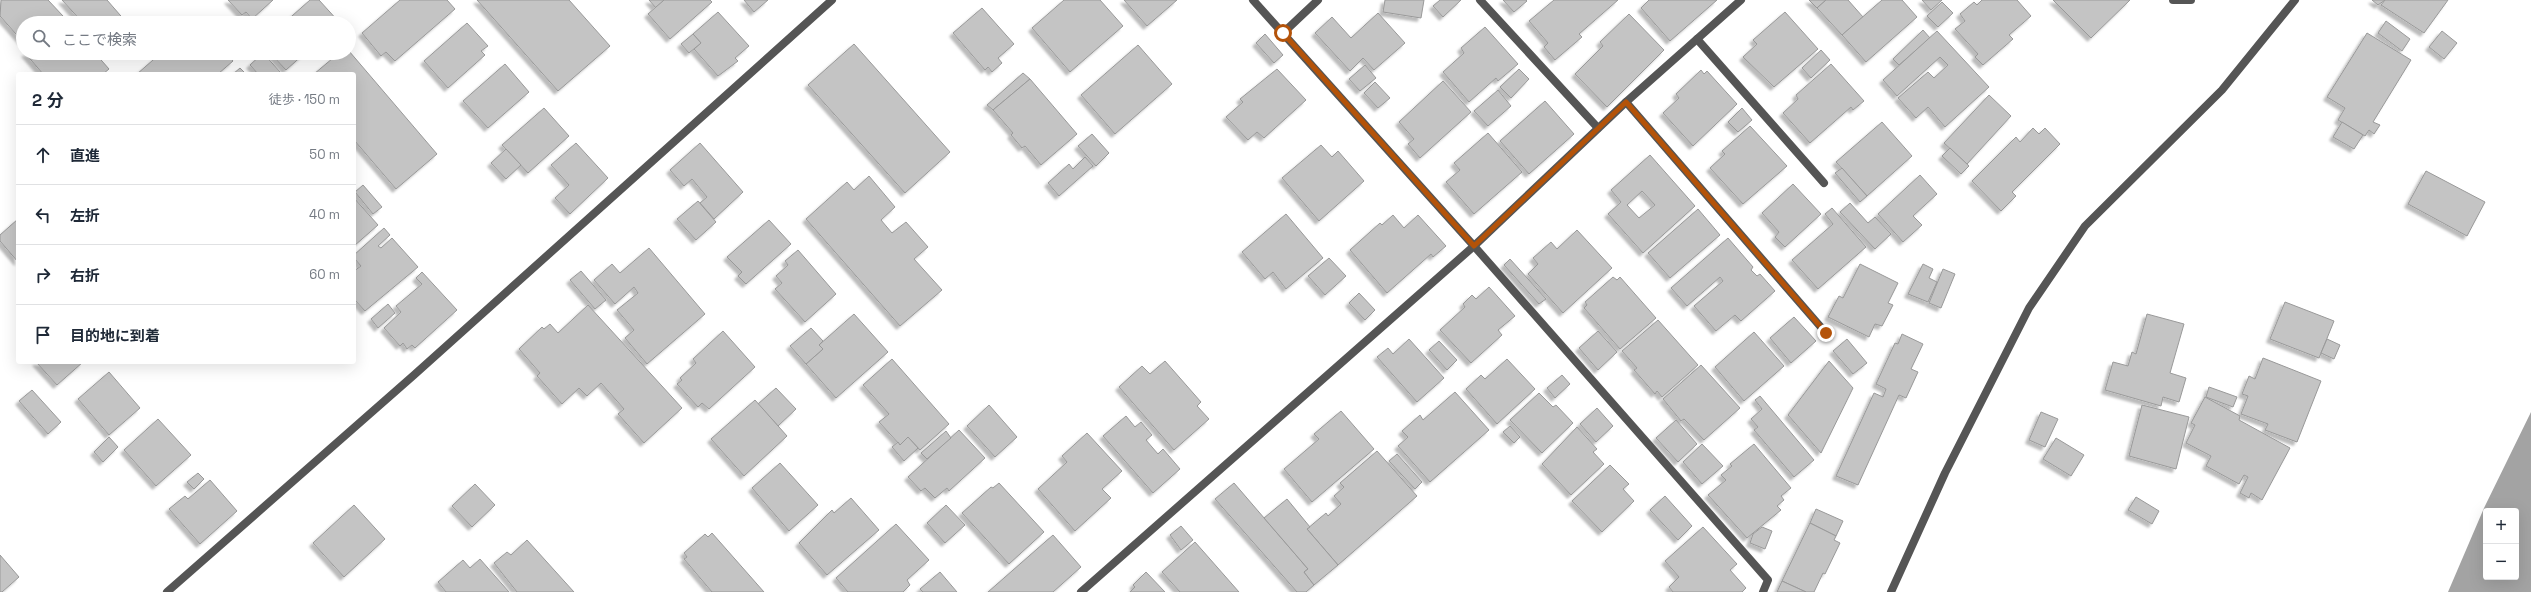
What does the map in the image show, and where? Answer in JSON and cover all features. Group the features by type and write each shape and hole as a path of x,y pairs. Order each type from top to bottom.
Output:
{"street":[{"path":"167,592 414,375 832,0"},
{"path":"1252,0 1474,246 1768,580 1763,592"},
{"path":"1283,33 1318,0"},
{"path":"1480,0 1598,128"},
{"path":"1081,592 1474,246 1626,102 1741,0"},
{"path":"2173,0 2191,0"},
{"path":"1892,592 1945,473 2029,308 2086,226 2222,90 2295,0"},
{"path":"1697,39 1824,183"},
{"path":"1626,102 1826,333"}],"shaded area":[{"path":"2531,412 2531,592 2448,592 2483,510 2483,580 2519,580 2519,508 2484,508"}],"building":[{"path":"1,0 48,0 63,16 16,16 16,34 0,16"},
{"path":"62,0 107,0 121,16 77,16"},
{"path":"228,0 273,0 255,16 249,16 246,12 242,15"},
{"path":"310,0 319,0 334,16 292,16"},
{"path":"400,0 447,0 455,9 395,61 386,52 381,56 362,33"},
{"path":"477,0 569,0 610,46 558,91"},
{"path":"649,0 664,0 656,8"},
{"path":"664,0 710,0 712,2 670,39 648,14"},
{"path":"744,0 768,0 754,12"},
{"path":"1064,0 1100,0 1123,26 1070,72 1032,28"},
{"path":"1124,0 1177,0 1147,26"},
{"path":"1385,0 1424,0 1421,18 1383,12"},
{"path":"1440,0 1461,0 1443,17 1433,6"},
{"path":"1503,0 1526,0 1527,1 1514,12"},
{"path":"1554,0 1618,0 1579,34 1582,37 1555,60 1544,47 1548,43 1529,21"},
{"path":"1649,0 1717,0 1670,41 1641,8"},
{"path":"1809,0 1826,0 1817,8"},
{"path":"1826,0 1848,0 1863,17 1842,35 1817,8"},
{"path":"1882,0 1902,0 1917,17 1866,62 1842,35"},
{"path":"1922,0 1942,0 1931,10"},
{"path":"1982,0 2017,0 2031,16 2009,35 2013,39 1983,65 1975,57 1978,54 1955,29 1965,21 1960,14 1974,2 1977,5"},
{"path":"2053,0 2130,0 2091,38"},
{"path":"2372,0 2385,0 2378,5"},
{"path":"2385,0 2448,0 2424,33 2381,5"},
{"path":"1942,2 1953,13 1938,27 1927,16"},
{"path":"982,8 1014,44 998,58 1002,63 992,72 988,67 985,70 953,33"},
{"path":"718,12 749,46 735,58 738,61 718,76 694,49 701,43 693,34"},
{"path":"1785,12 1818,49 1774,87 1743,57 1757,44 1753,40"},
{"path":"1378,13 1405,43 1374,70 1363,58 1350,71 1315,33 1332,17 1351,38"},
{"path":"1629,14 1664,50 1607,107 1575,74 1603,46 1600,42"},
{"path":"2386,21 2410,39 2402,51 2378,33"},
{"path":"467,23 488,46 481,51 485,55 448,88 424,61"},
{"path":"1485,27 1518,64 1498,81 1496,78 1469,102 1443,72 1464,53 1461,48"},
{"path":"1923,30 1930,38 1899,65 1893,59"},
{"path":"1937,31 1989,87 1945,127 1928,107 1916,118 1898,98 1928,72 1934,78 1948,65 1940,57 1897,96 1883,80"},
{"path":"2442,31 2457,43 2444,59 2429,47"},
{"path":"2367,33 2411,60 2373,122 2380,125 2374,134 2369,130 2365,136 2338,120 2345,108 2327,97"},
{"path":"693,34 701,43 689,53 681,44"},
{"path":"1265,34 1283,55 1274,63 1256,43"},
{"path":"854,44 950,152 905,193 808,85"},
{"path":"1138,45 1172,84 1115,134 1081,95"},
{"path":"1821,50 1830,60 1811,78 1802,68"},
{"path":"356,59 437,154 396,189 356,142 356,72 316,72 331,60"},
{"path":"31,60 101,60 109,69 105,72 41,72"},
{"path":"153,60 233,61 220,72 139,72"},
{"path":"255,60 269,60 280,72 256,72 250,65"},
{"path":"277,60 297,60 286,70"},
{"path":"505,64 529,92 488,128 463,101"},
{"path":"1831,64 1864,101 1853,110 1851,107 1810,143 1783,113 1798,99 1796,95"},
{"path":"1365,65 1376,78 1360,91 1349,79"},
{"path":"240,68 244,72 235,72"},
{"path":"1277,69 1306,100 1264,138 1257,132 1248,140 1226,117 1243,102 1240,99"},
{"path":"1519,69 1529,79 1511,98 1500,87"},
{"path":"1701,70 1704,74 1707,71 1737,104 1693,146 1663,113 1679,98 1676,94"},
{"path":"1023,73 1030,79 993,110 987,105"},
{"path":"1030,79 1077,134 1041,165 1025,146 1022,148 1011,135 1013,133 993,110"},
{"path":"1443,81 1471,112 1420,158 1408,144 1414,139 1399,122"},
{"path":"1375,82 1390,98 1378,108 1364,93"},
{"path":"1498,90 1511,106 1488,126 1474,111"},
{"path":"1989,95 2011,116 1967,164 1944,143"},
{"path":"1545,101 1574,134 1529,174 1500,141"},
{"path":"544,108 569,136 528,173 502,145"},
{"path":"1742,108 1752,120 1738,132 1728,122"},
{"path":"1882,122 1912,156 1867,196 1836,162"},
{"path":"2342,122 2363,135 2354,149 2333,137"},
{"path":"1750,126 1787,166 1743,204 1710,168 1725,154 1722,151"},
{"path":"2033,128 2039,134 2045,128 2060,144 2012,192 2016,196 2001,211 1972,181 2016,137 2020,142"},
{"path":"1488,133 1522,172 1474,214 1446,182 1460,170 1454,163"},
{"path":"1092,134 1109,153 1096,166 1078,146"},
{"path":"576,143 608,178 570,214 555,198 569,185 551,165"},
{"path":"700,143 743,192 714,219 700,203 707,197 692,179 684,186 670,170"},
{"path":"1321,145 1332,157 1338,151 1364,181 1319,221 1282,178"},
{"path":"1950,148 1969,166 1961,174 1942,156"},
{"path":"506,149 521,165 506,179 491,163"},
{"path":"1650,155 1695,206 1643,253 1608,214 1621,202 1611,190","holes":["1642,191 1655,205 1639,218 1627,205"]},
{"path":"1085,157 1093,166 1059,196 1048,183 1069,164 1073,169"},
{"path":"1842,168 1867,196 1860,202 1835,173"},
{"path":"2426,171 2485,202 2467,236 2408,204"},
{"path":"1920,175 1937,194 1913,216 1922,225 1903,242 1878,214"},
{"path":"869,176 895,207 881,220 892,233 906,222 928,247 914,259 942,290 900,326 806,219 847,182 854,190"},
{"path":"1793,184 1821,214 1785,247 1775,237 1779,232 1762,213"},
{"path":"363,185 382,207 373,214 356,193 356,191"},
{"path":"356,200 378,225 356,244"},
{"path":"698,201 716,222 696,240 677,219"},
{"path":"1850,203 1868,223 1875,217 1891,234 1875,249 1840,212"},
{"path":"1832,208 1866,247 1818,289 1792,260 1833,224 1825,214"},
{"path":"1698,209 1720,235 1670,278 1648,253"},
{"path":"1286,214 1323,258 1286,289 1273,272 1265,279 1242,252"},
{"path":"1393,215 1404,228 1418,215 1446,246 1433,257 1431,254 1387,293 1350,250 1380,223 1382,225"},
{"path":"769,220 791,244 746,284 738,276 742,272 727,257"},
{"path":"16,221 16,260 0,241 0,235"},
{"path":"384,228 390,235 378,246 381,248 392,238 418,267 365,311 356,301 356,270 361,266 356,260 356,253"},
{"path":"1577,230 1612,268 1563,313 1528,274 1538,264 1533,258 1551,242 1557,249"},
{"path":"1728,238 1753,267 1751,270 1757,276 1760,274 1775,291 1741,321 1735,315 1716,331 1694,306 1723,281 1720,277 1687,306 1671,288"},
{"path":"649,248 705,314 647,364 625,338 634,330 617,310 638,293 634,287 615,304 594,280 612,264 620,273"},
{"path":"798,250 836,294 805,322 775,289 782,283 776,276 788,265 785,261"},
{"path":"1329,258 1346,276 1325,295 1308,276"},
{"path":"1510,259 1546,299 1539,304 1504,265"},
{"path":"1860,264 1898,283 1888,303 1893,305 1882,326 1875,324 1869,337 1828,317 1839,296 1843,298"},
{"path":"1923,264 1933,269 1929,278 1937,282 1928,302 1908,294"},
{"path":"1943,269 1955,274 1941,308 1929,303"},
{"path":"581,271 606,300 595,309 570,280"},
{"path":"422,272 457,310 415,348 412,345 407,349 403,343 400,346 384,328 401,312 396,306 422,284 416,278"},
{"path":"1613,277 1617,280 1620,277 1656,318 1620,349 1584,308 1587,305 1585,302"},
{"path":"1489,287 1515,316 1498,330 1502,335 1471,363 1440,330 1465,307 1463,304 1472,295 1476,299"},
{"path":"1359,293 1375,310 1365,320 1349,303"},
{"path":"2285,302 2334,321 2319,358 2270,339"},
{"path":"388,304 395,313 378,328 371,319"},
{"path":"588,305 682,408 644,443 618,414 624,409 601,383 587,396 579,388 562,404 537,376 540,373 519,349 542,327 544,329 550,324 558,333"},
{"path":"854,314 888,352 836,398 806,364 823,349 819,345"},
{"path":"2147,314 2184,324 2170,373 2186,378 2179,402 2163,397 2161,406 2105,390 2113,362 2128,366 2132,352 2136,354"},
{"path":"1794,317 1816,341 1791,363 1770,338"},
{"path":"1658,320 1698,365 1662,397 1657,391 1655,394 1634,370 1637,368 1622,351"},
{"path":"811,328 823,341 819,345 823,349 806,364 790,346"},
{"path":"723,331 755,367 709,409 702,403 698,407 677,384 682,380 680,378 696,363 693,359"},
{"path":"1598,331 1617,352 1598,370 1579,348"},
{"path":"1754,332 1784,366 1744,401 1715,367"},
{"path":"1902,334 1923,344 1911,369 1918,372 1906,398 1899,395 1858,485 1836,476 1874,393 1883,397 1886,389 1876,384 1895,343 1898,344"},
{"path":"1409,339 1444,378 1417,402 1377,357 1388,348 1393,354"},
{"path":"1847,339 1867,363 1853,374 1833,351"},
{"path":"2327,339 2340,345 2334,359 2321,353"},
{"path":"1439,341 1457,360 1447,370 1429,350"},
{"path":"2263,358 2321,381 2297,442 2265,430 2268,424 2241,414 2248,396 2242,394 2249,376 2255,379"},
{"path":"892,359 949,424 920,450 908,437 900,445 879,422 889,414 863,385"},
{"path":"1507,359 1535,389 1497,424 1466,389 1481,375 1485,379"},
{"path":"1165,361 1201,402 1197,406 1209,419 1174,450 1119,387 1142,366 1150,374"},
{"path":"1829,361 1853,388 1821,453 1788,415"},
{"path":"38,364 81,364 57,385"},
{"path":"1701,365 1740,408 1704,440 1684,419 1681,421 1663,399"},
{"path":"109,372 140,408 109,435 78,399"},
{"path":"1562,375 1570,384 1555,398 1547,388"},
{"path":"2209,387 2237,397 2233,407 2206,397"},
{"path":"776,388 796,409 778,426 758,404"},
{"path":"32,390 61,422 48,434 19,401"},
{"path":"1455,392 1489,430 1430,482 1398,446 1408,437 1402,431 1420,415 1423,420"},
{"path":"1539,393 1553,407 1556,405 1573,423 1542,453 1510,420"},
{"path":"1760,396 1814,460 1794,477 1754,430 1758,427 1751,419 1762,409 1755,400"},
{"path":"2205,397 2240,416 2239,420 2290,448 2262,500 2251,493 2249,498 2240,493 2248,477 2244,475 2239,484 2206,466 2211,456 2186,443 2195,425 2191,423"},
{"path":"755,400 787,436 744,476 711,439"},
{"path":"989,405 1017,437 995,457 967,426"},
{"path":"2142,405 2189,417 2176,469 2129,456"},
{"path":"1597,408 1613,426 1596,442 1580,424"},
{"path":"1341,411 1374,449 1312,502 1284,469 1319,439 1314,434"},
{"path":"2041,412 2058,419 2045,447 2029,440"},
{"path":"1126,416 1135,427 1141,422 1152,435 1146,440 1158,454 1163,449 1180,469 1153,493 1103,436"},
{"path":"158,419 191,455 156,486 124,450"},
{"path":"1676,420 1697,444 1678,462 1656,438"},
{"path":"1510,426 1520,437 1514,443 1503,432"},
{"path":"1577,427 1597,449 1593,452 1604,464 1571,495 1542,464"},
{"path":"959,430 985,458 949,491 947,488 935,498 925,488 921,491 908,477"},
{"path":"946,431 951,438 927,459 921,453"},
{"path":"1087,433 1122,471 1102,489 1111,498 1075,531 1038,489 1067,462 1062,456"},
{"path":"109,437 118,447 103,462 94,452"},
{"path":"908,437 918,448 904,461 892,447 898,442 900,445"},
{"path":"2056,438 2084,455 2071,476 2043,459"},
{"path":"1702,444 1723,466 1702,484 1683,462"},
{"path":"1754,444 1791,488 1781,496 1784,500 1777,506 1781,510 1747,538 1708,495 1726,480 1721,475 1732,466 1730,464"},
{"path":"1377,451 1417,496 1338,565 1307,529 1326,513 1328,516 1341,504 1334,496 1344,487 1340,483"},
{"path":"1397,454 1422,482 1415,489 1389,461"},
{"path":"780,463 818,505 789,531 752,488"},
{"path":"1610,465 1629,484 1623,489 1634,501 1602,532 1572,501"},
{"path":"198,473 204,479 194,489 187,482"},
{"path":"210,480 237,511 200,544 169,509 185,496 188,499"},
{"path":"999,483 1044,532 1009,564 962,513 991,487 993,488"},
{"path":"1234,483 1308,569 1304,572 1314,585 1306,592 1297,592 1215,499"},
{"path":"475,484 495,505 472,527 452,506"},
{"path":"1665,496 1692,526 1678,540 1650,510"},
{"path":"2136,497 2159,511 2152,524 2128,510"},
{"path":"851,498 879,530 827,575 799,543 832,510 834,513"},
{"path":"1287,499 1310,527 1307,529 1338,565 1314,585 1304,572 1308,569 1264,518"},
{"path":"354,505 385,539 344,577 313,543"},
{"path":"946,505 965,525 945,543 927,523"},
{"path":"1816,509 1843,521 1836,536 1810,523"},
{"path":"1810,523 1836,536 1834,540 1840,543 1825,574 1823,573 1814,592 1806,592 1782,581"},
{"path":"896,524 929,560 907,580 910,585 903,592 848,592 836,578"},
{"path":"1181,526 1193,540 1181,550 1170,535"},
{"path":"1703,527 1737,564 1730,570 1746,588 1742,592 1673,592 1669,587 1679,577 1665,561"},
{"path":"1762,527 1772,531 1765,549 1750,543 1753,534"},
{"path":"712,533 764,592 712,592 684,559 687,557 684,553 705,534 708,537"},
{"path":"1053,535 1081,567 1053,592 988,592"},
{"path":"527,540 574,592 517,592 494,563 507,552 511,555"},
{"path":"1195,542 1239,592 1180,592 1162,572"},
{"path":"0,555 19,577 2,592 0,592"},
{"path":"480,559 509,592 446,592 438,582 463,560 470,568"},
{"path":"940,572 957,592 923,592 920,589"},
{"path":"1146,572 1165,592 1130,592 1135,587 1133,585"},
{"path":"1782,581 1806,592 1777,592"}],"route":[{"path":"1283,33 1474,246 1626,102 1826,333"}]}
